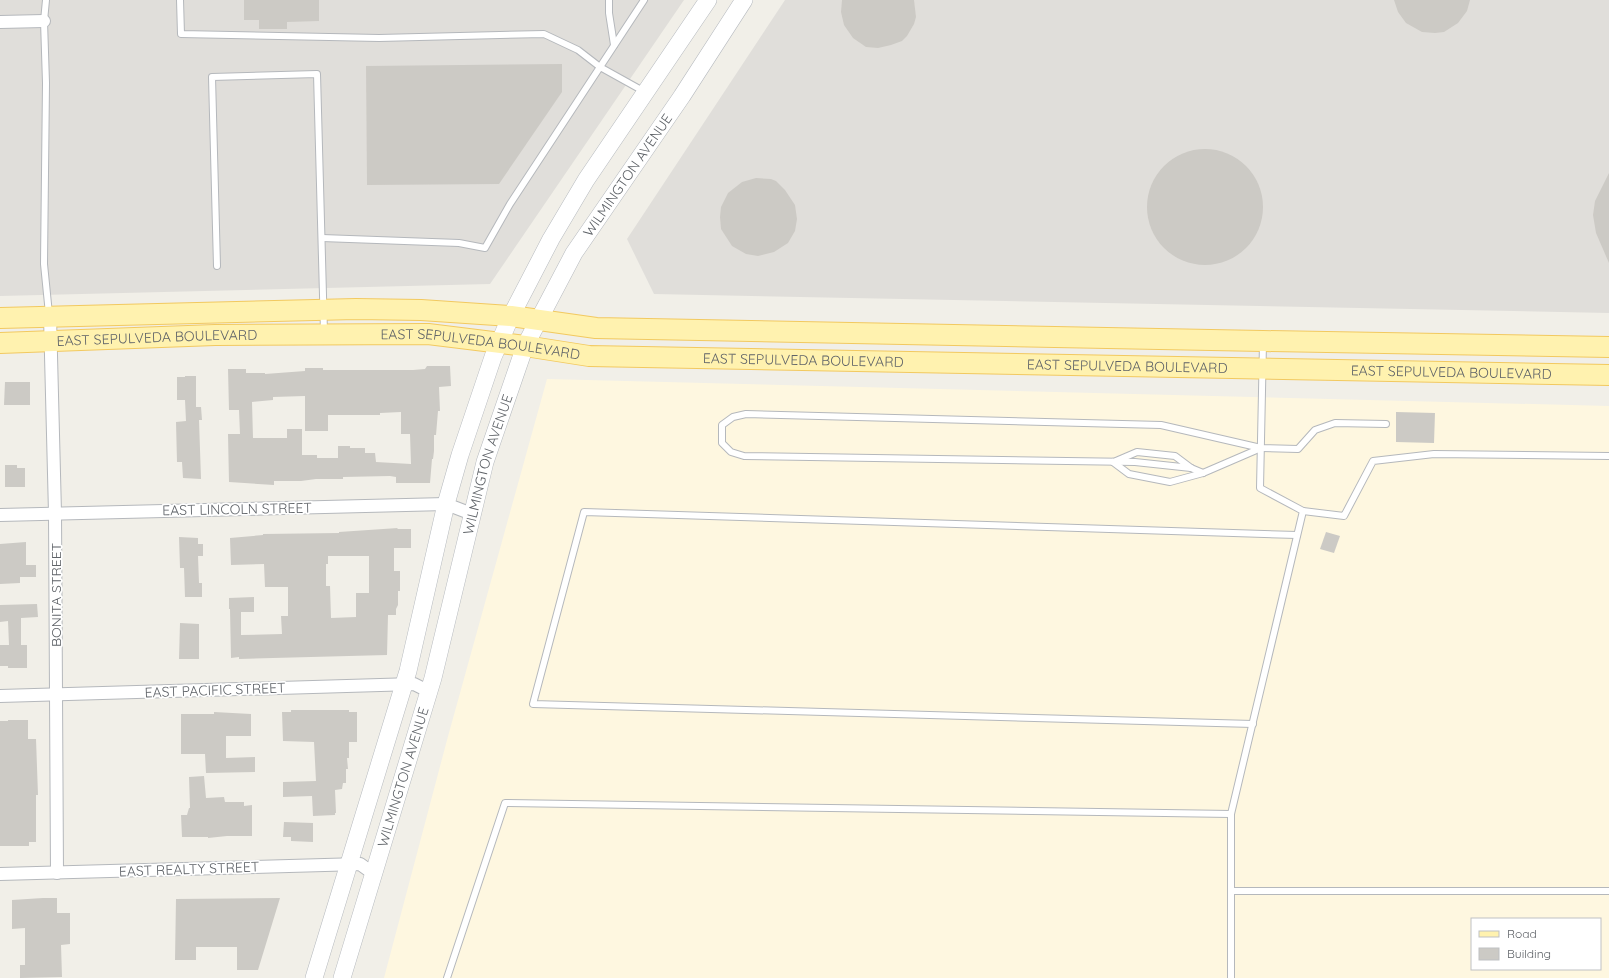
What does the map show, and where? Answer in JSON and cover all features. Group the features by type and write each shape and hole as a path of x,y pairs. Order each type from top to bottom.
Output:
{"main road":[{"name":"WILMINGTON AVENUE","path":"314,978 404,684 446,504 460,455 493,357 511,316 558,226 586,180 708,0"},
{"name":"WILMINGTON AVENUE","path":"342,978 433,678 485,462 525,346 574,253 682,96 744,0"},
{"name":"EAST SEPULVEDA BOULEVARD","path":"0,318 324,310 421,310 511,316 596,328 1263,342 1609,347"},
{"name":"EAST SEPULVEDA BOULEVARD","path":"0,343 215,335 428,334 525,346 589,356 1609,375"}],"street":[{"path":"0,22 44,21"},
{"name":"BONITA STREET","path":"50,316 55,513 57,873"},
{"name":"EAST LINCOLN STREET","path":"0,515 446,504 472,514"},
{"name":"EAST PACIFIC STREET","path":"0,696 404,684 414,684 428,691"},
{"name":"EAST REALTY STREET","path":"0,874 360,864 374,874"}],"lane":[{"path":"46,0 44,21 46,83 44,264 47,303 50,316"},
{"path":"180,0 181,34 379,38 544,34 578,50 600,67 645,92"},
{"path":"609,0 609,13 614,45"},
{"path":"322,238 459,244 485,248 510,204 644,0"},
{"path":"218,266 212,77 318,74 324,334"},
{"path":"1263,342 1260,488 1303,511 1344,516 1373,461 1434,454 1609,456"},
{"path":"1191,468 1135,462 744,456 731,452 722,443 722,425 733,417 746,414 1161,425 1261,448 1298,449 1315,430 1335,423 1386,424"},
{"path":"1113,462 1129,474 1170,482 1203,473 1261,448"},
{"path":"1113,462 1137,452 1175,456 1191,468 1203,473"},
{"path":"1231,978 1231,814 1303,511"},
{"path":"1253,724 533,704 584,512 1297,535"},
{"path":"447,978 505,803 1231,814"},
{"path":"1231,891 1609,891"}],"shaded area":[{"path":"0,0 684,0 490,284 0,296"},
{"path":"785,0 1609,0 1609,313 654,294 627,239"},
{"path":"547,379 1609,406 1609,978 384,978 447,740"}],"building":[{"path":"244,0 319,0 319,21 287,22 287,29 259,29 259,20 244,20"},
{"path":"842,0 914,0 916,17 907,36 902,41 878,48 866,47 853,38 844,25 841,12"},
{"path":"1394,0 1470,0 1467,11 1458,23 1444,32 1435,33 1422,32 1406,23 1398,12"},
{"path":"562,64 562,92 499,184 367,185 366,66"},
{"path":"1205,149 1227,153 1246,166 1259,185 1263,207 1259,229 1246,248 1227,261 1205,265 1183,261 1164,248 1151,229 1147,207 1151,185 1164,166 1183,153"},
{"path":"1609,173 1609,263 1596,233 1593,215 1595,201"},
{"path":"756,178 771,179 776,181 785,190 795,205 797,219 795,231 788,243 774,252 758,256 746,254 732,246 721,229 720,217 721,207 728,193 742,182"},
{"path":"427,366 450,366 451,386 439,387 440,411 438,411 436,435 434,435 434,451 430,483 396,483 396,477 390,476 274,481 274,485 229,482 228,434 240,434 239,410 229,410 228,369 246,369 246,373 265,374 305,371 305,368 323,368 323,370 425,369","holes":["305,396 305,431 328,431 328,415 380,415 380,413 401,412 401,434 410,434 411,464 376,462 375,453 365,453 365,448 350,448 350,446 338,446 338,458 317,458 317,455 302,455 302,429 287,429 287,438 253,438 252,402 273,400 273,397"]},
{"path":"196,376 196,407 201,407 202,420 199,420 201,479 183,478 182,462 177,462 176,422 186,421 185,400 177,400 177,377"},
{"path":"5,382 30,382 30,405 4,405"},
{"path":"1396,412 1435,413 1434,443 1396,442"},
{"path":"5,465 17,465 17,468 25,468 25,487 5,487"},
{"path":"398,528 397,529 411,529 411,548 394,548 394,571 400,571 400,591 398,591 396,615 388,615 387,655 231,658 229,598 254,597 254,612 241,612 241,635 282,634 281,616 288,616 288,587 265,587 264,564 231,565 230,538 263,534 339,532","holes":["328,556 369,556 369,593 356,593 356,617 331,618 330,586 326,586 326,564 328,564"]},
{"path":"1326,532 1340,536 1334,553 1320,549"},
{"path":"179,537 198,538 198,544 203,544 203,556 198,556 199,583 202,583 202,597 185,597 184,568 180,568"},
{"path":"26,542 26,565 36,565 36,577 20,577 20,583 0,584 0,544"},
{"path":"37,604 38,617 21,618 21,645 27,645 27,668 8,668 8,666 0,666 0,645 9,645 8,621 0,622 0,605"},
{"path":"180,623 199,624 199,659 179,659"},
{"path":"291,710 349,710 349,712 357,712 357,742 349,742 346,783 343,783 342,789 335,790 335,815 313,816 312,796 283,797 283,782 316,781 314,742 283,741 282,712 291,712"},
{"path":"214,712 251,714 251,736 226,736 226,758 255,757 255,772 206,773 205,754 181,754 181,714 214,714"},
{"path":"28,720 28,739 36,739 38,795 36,795 36,842 29,842 29,846 0,846 0,721"},
{"path":"204,776 206,798 224,797 225,802 244,802 244,806 252,805 252,836 208,838 182,837 181,815 187,815 190,808 189,777"},
{"path":"284,822 313,823 313,842 291,841 291,837 283,837"},
{"path":"57,898 57,913 70,913 70,944 61,945 62,977 20,978 20,965 25,965 25,928 12,929 12,900"},
{"path":"280,898 258,970 237,970 237,947 196,947 196,960 175,960 176,899"}]}
